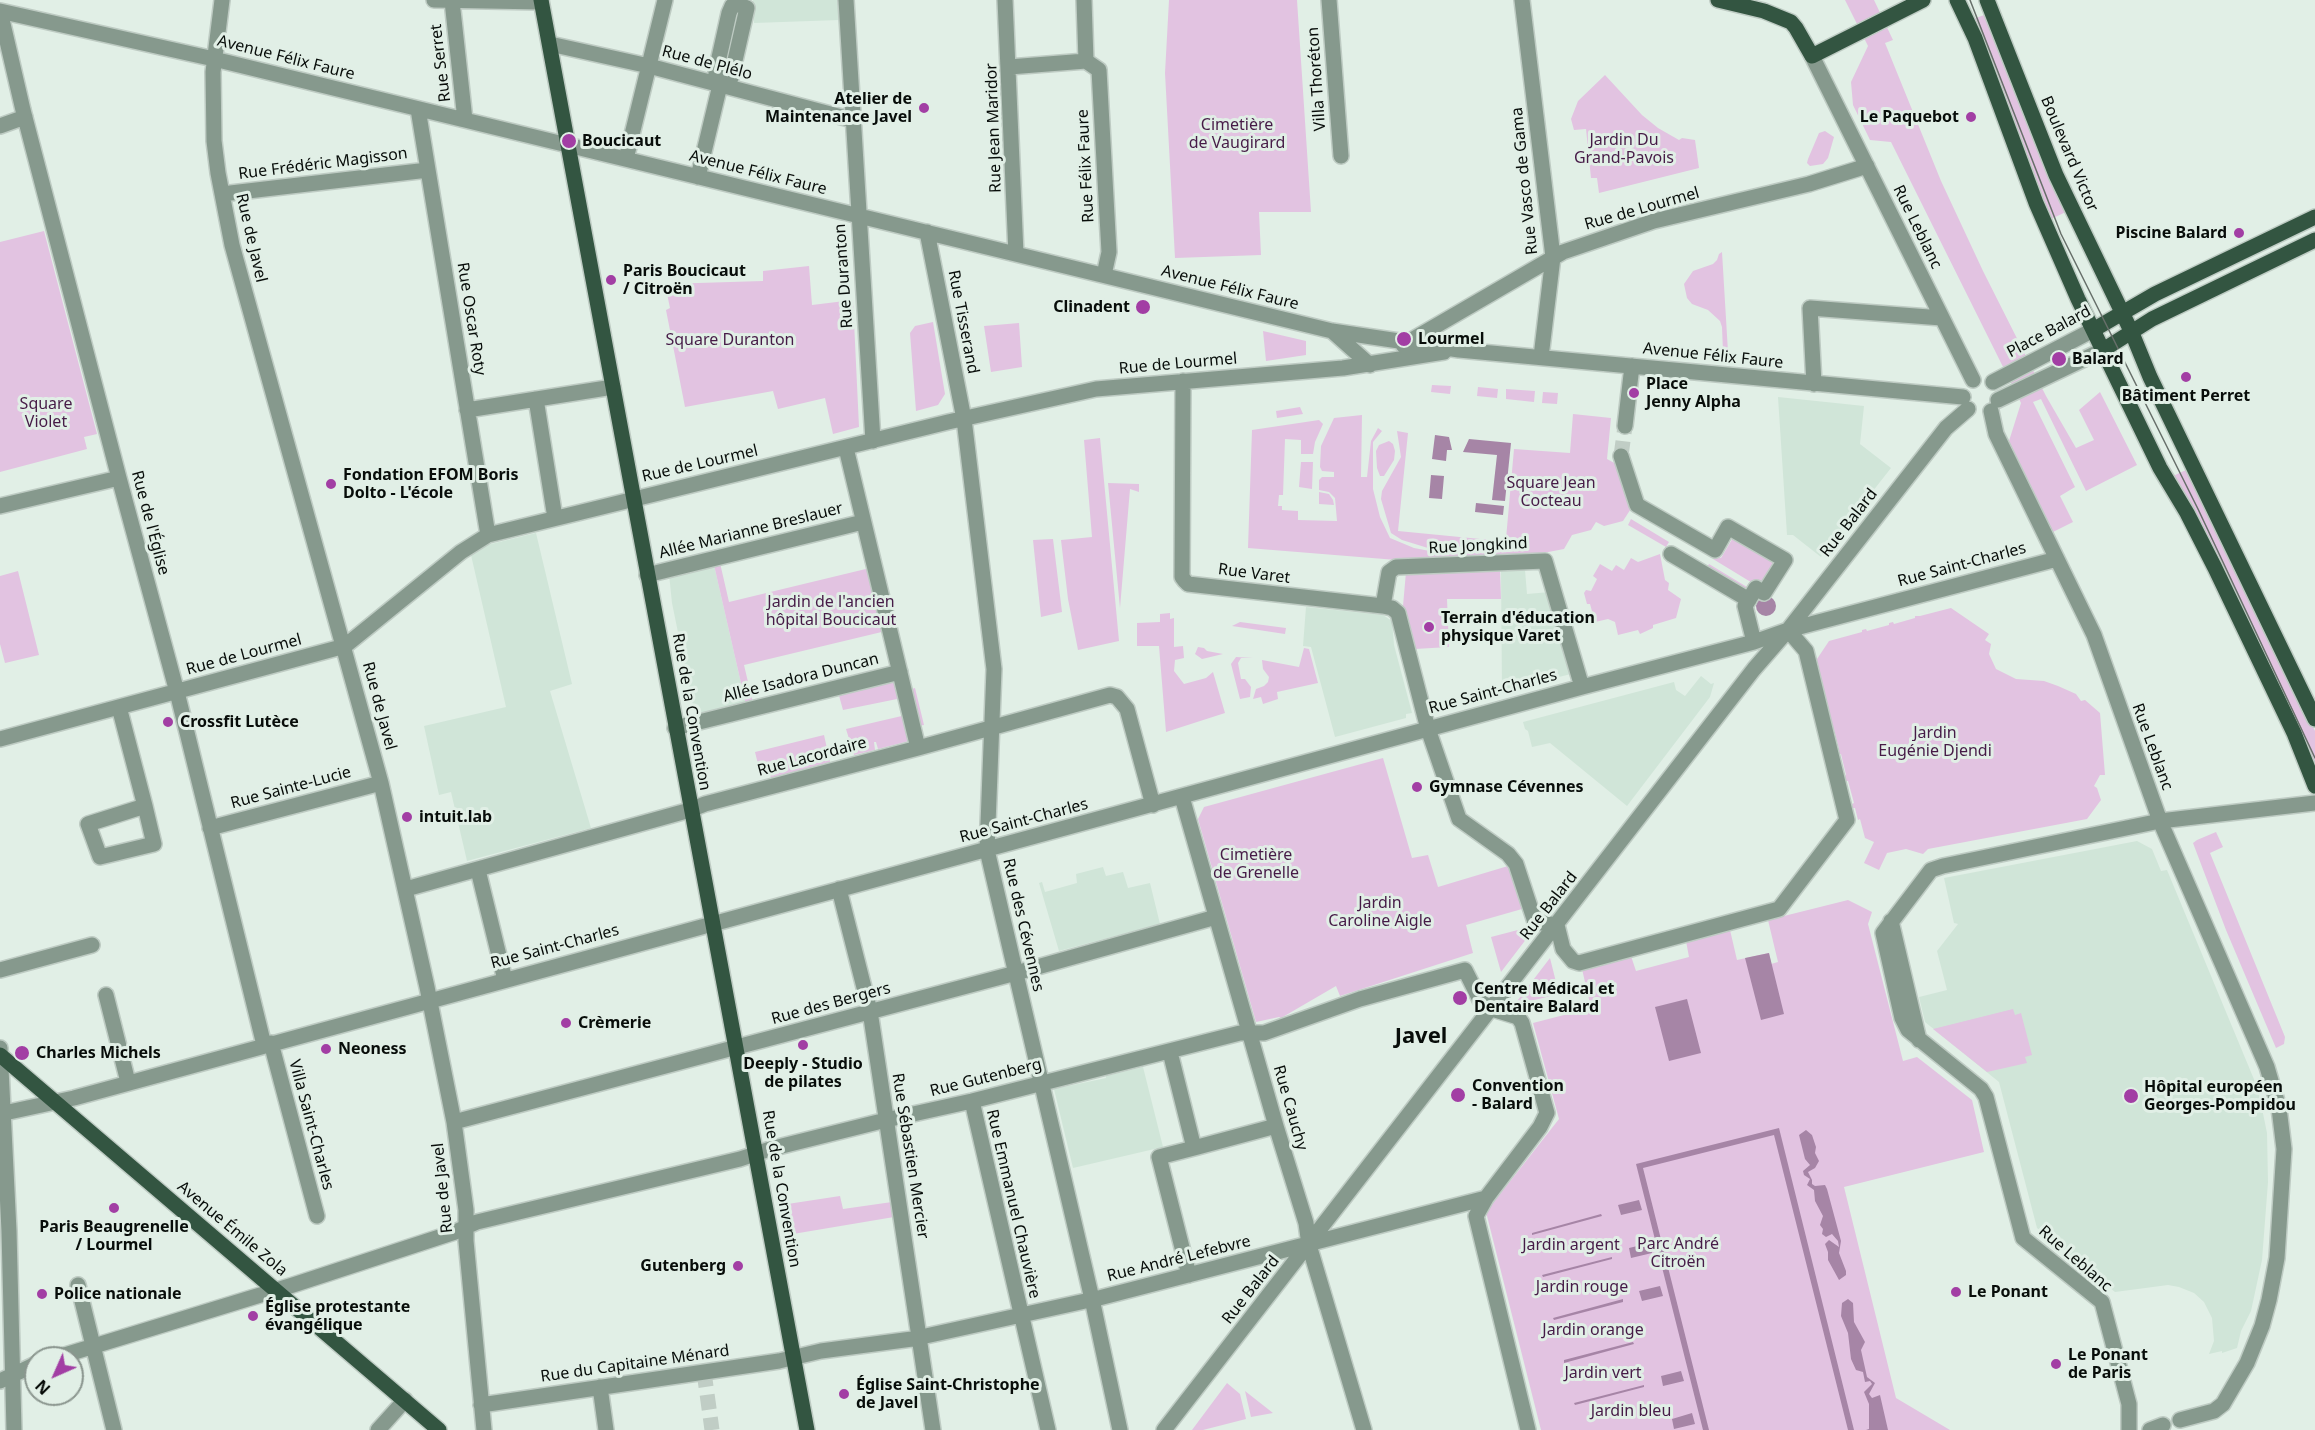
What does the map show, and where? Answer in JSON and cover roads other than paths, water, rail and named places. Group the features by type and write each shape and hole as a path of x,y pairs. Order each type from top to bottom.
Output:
{"main road":[{"path":"1718,0 1764,11 1791,22 1812,56 1923,0"},
{"path":"1957,0 1975,38 2036,203 2093,330 2160,468 2187,513 2215,568 2294,733 2315,786"},
{"name":"Boulevard Victor","path":"1987,0 2048,158 2132,333 2200,483 2315,719"},
{"name":"Rue de la Convention","path":"541,1 807,1430"},
{"name":"Place Balard","path":"2093,330 2155,294 2315,217"},
{"path":"2103,350 2152,319 2315,240"},
{"name":"Avenue Émile Zola","path":"0,1055 439,1430"}],"street":[{"name":"Rue de Javel","path":"222,0 214,59 214,141 222,194 232,245 345,646 381,783 430,1000 454,1122 484,1430"},
{"path":"434,0 541,1"},
{"path":"626,159 664,0"},
{"name":"Rue Duranton","path":"846,0 873,441"},
{"name":"Rue Jean Maridor","path":"1005,0 1010,67 1016,254"},
{"path":"1010,67 1086,61 1084,0"},
{"name":"Villa Thoréton","path":"1329,0 1341,156"},
{"name":"Rue Vasco de Gama","path":"1522,0 1553,257 1541,357"},
{"name":"Rue Serret","path":"452,1 465,120"},
{"name":"Avenue Félix Faure","path":"0,11 214,59 1332,331 1454,349 1814,384 1966,403"},
{"name":"Rue de l'Église","path":"0,11 25,117 268,1044"},
{"name":"Rue de Plélo","path":"550,44 649,66 854,120"},
{"name":"Rue Leblanc","path":"1812,56 1973,380"},
{"name":"Rue Félix Faure","path":"1086,61 1099,70 1109,252 1104,275"},
{"path":"698,177 720,85"},
{"name":"Rue Oscar Roty","path":"418,109 488,535"},
{"path":"0,126 25,117"},
{"name":"Rue de Lourmel","path":"0,739 345,646 461,552 488,535 633,498 1096,389 1370,365 1553,257 1654,221 1809,183 1867,166"},
{"name":"Rue Frédéric Magisson","path":"222,194 428,170"},
{"name":"Rue Tisserand","path":"927,232 964,419"},
{"path":"1814,384 1810,308 1942,318"},
{"path":"1442,321 1454,349"},
{"name":"Place Balard","path":"1993,382 2093,330"},
{"name":"Avenue Félix Faure","path":"1332,331 1370,365 1454,349"},
{"path":"1370,365 1369,354 1383,339"},
{"path":"1994,406 1998,389 1993,382 1984,378 1973,380 1964,389 1966,403 1981,414 2103,350"},
{"path":"1625,426 1632,366"},
{"name":"Rue Varet","path":"1183,381 1182,577 1185,581 1188,584 1383,606"},
{"path":"467,410 613,387"},
{"path":"536,399 555,518"},
{"name":"Rue Balard","path":"1164,1430 1752,672 1788,630 1966,403"},
{"name":"Rue Leblanc","path":"1994,406 1996,434 2094,635 2160,821 1931,870 1891,921 1883,937 1902,1018 1908,1030 1981,1089 1986,1097 2023,1238 2102,1302 2129,1404 2129,1430"},
{"name":"Rue des Cévennes","path":"964,419 994,669 987,850 1092,1299 1120,1430"},
{"path":"846,448 918,748"},
{"path":"1621,456 1637,505 1715,550 1728,527 1785,560 1764,593 1753,594 1671,554"},
{"path":"0,506 119,478"},
{"name":"Allée Marianne Breslauer","path":"647,575 862,522"},
{"name":"Rue Saint-Charles","path":"1,1114 55,1102 1754,642 1788,630 2057,559"},
{"name":"Rue Jongkind","path":"1383,606 1389,572 1396,567 1545,561 1582,687"},
{"path":"1753,594 1745,606 1754,642"},
{"path":"1383,606 1392,608 1398,613 1428,729 1459,819 1508,854 1516,864 1535,922 1557,925 1563,949 1573,961 1579,963 1779,909 1848,818 1806,651 1788,630"},
{"name":"Allée Isadora Duncan","path":"675,728 900,672"},
{"name":"Rue Lacordaire","path":"406,889 705,804 1110,695 1117,697 1126,709 1152,805"},
{"path":"119,707 154,844 100,857 88,824 144,806"},
{"name":"Rue Sainte-Lucie","path":"210,828 381,783"},
{"name":"Rue Cauchy","path":"1182,796 1306,1223 1309,1245 1364,1430"},
{"path":"2180,1420 2214,1411 2223,1404 2236,1386 2255,1345 2269,1300 2277,1258 2284,1149 2279,1108 2267,1066 2160,821 2315,803"},
{"path":"478,870 505,980"},
{"name":"Rue Sébastien Mercier","path":"839,889 870,1011 933,1430"},
{"name":"Rue des Bergers","path":"454,1122 1016,974 1216,916"},
{"path":"0,970 92,945"},
{"name":"Rue Gutenberg","path":"84,1350 276,1290 484,1221 1240,1033 1264,1033 1360,999 1465,970 1481,1002 1492,1009"},
{"path":"106,995 128,1082"},
{"path":"1492,1009 1518,1017 1522,1023 1547,1113 1540,1127 1486,1198 1476,1216 1528,1430"},
{"name":"Villa Saint-Charles","path":"268,1044 317,1216"},
{"path":"0,1048 7,1377 14,1430"},
{"path":"1170,1052 1194,1148"},
{"name":"Rue Emmanuel Chauvière","path":"972,1101 1048,1430"},
{"path":"1189,1275 1159,1157 1276,1126"},
{"name":"Rue André Lefebvre","path":"920,1337 1092,1299 1486,1198"},
{"path":"78,1285 114,1430"},
{"name":"Rue du Capitaine Ménard","path":"481,1405 920,1337"},
{"path":"7,1377 24,1369"},
{"path":"600,1387 606,1430"},
{"path":"378,1430 405,1400"}],"tunnel":[{"path":"1621,456 1625,426"},
{"path":"704,1372 712,1430"}],"tram line":[{"path":"1970,0 2061,234 2198,509 2315,758"}],"place":[{"name":"Atelier de Maintenance Javel","path":"924,108"},
{"name":"Le Paquebot","path":"1971,117"},
{"name":"Boucicaut","path":"569,141"},
{"name":"Piscine Balard","path":"2239,233"},
{"name":"Paris Boucicaut / Citroën","path":"611,280"},
{"name":"Clinadent","path":"1143,307"},
{"name":"Lourmel","path":"1404,339"},
{"name":"Balard","path":"2059,359"},
{"name":"Bâtiment Perret","path":"2186,377"},
{"name":"Place Jenny Alpha","path":"1634,393"},
{"name":"Fondation EFOM Boris Dolto - L'école","path":"331,484"},
{"name":"Terrain d'éducation physique Varet","path":"1429,627"},
{"name":"Crossfit Lutèce","path":"168,722"},
{"name":"Gymnase Cévennes","path":"1417,787"},
{"name":"intuit.lab","path":"407,817"},
{"name":"Centre Médical et Dentaire Balard","path":"1460,998"},
{"name":"Crèmerie","path":"566,1023"},
{"name":"Deeply - Studio de pilates","path":"803,1045"},
{"name":"Neoness","path":"326,1049"},
{"name":"Charles Michels","path":"22,1053"},
{"name":"Convention - Balard","path":"1458,1095"},
{"name":"Hôpital européen Georges-Pompidou","path":"2131,1096"},
{"name":"Paris Beaugrenelle / Lourmel","path":"114,1208"},
{"name":"Gutenberg","path":"738,1266"},
{"name":"Le Ponant","path":"1956,1292"},
{"name":"Police nationale","path":"42,1294"},
{"name":"Église protestante évangélique","path":"253,1316"},
{"name":"Le Ponant de Paris","path":"2056,1364"},
{"name":"Église Saint-Christophe de Javel","path":"844,1394"}],"district":[{"name":"Javel","path":"1421,1037"}],"park label":[{"name":"Cimetière de Vaugirard","path":"1237,134"},
{"name":"Jardin Du Grand-Pavois","path":"1624,149"},
{"name":"Square Duranton","path":"730,340"},
{"name":"Square Violet","path":"46,413"},
{"name":"Square Jean Cocteau","path":"1551,492"},
{"name":"Jardin de l'ancien hôpital Boucicaut","path":"831,611"},
{"name":"Jardin Eugénie Djendi","path":"1935,742"},
{"name":"Cimetière de Grenelle","path":"1256,864"},
{"name":"Jardin Caroline Aigle","path":"1380,912"},
{"name":"Jardin argent","path":"1571,1245"},
{"name":"Parc André Citroën","path":"1678,1253"},
{"name":"Jardin rouge","path":"1582,1287"},
{"name":"Jardin orange","path":"1593,1330"},
{"name":"Jardin vert","path":"1603,1373"},
{"name":"Jardin bleu","path":"1631,1411"}]}
